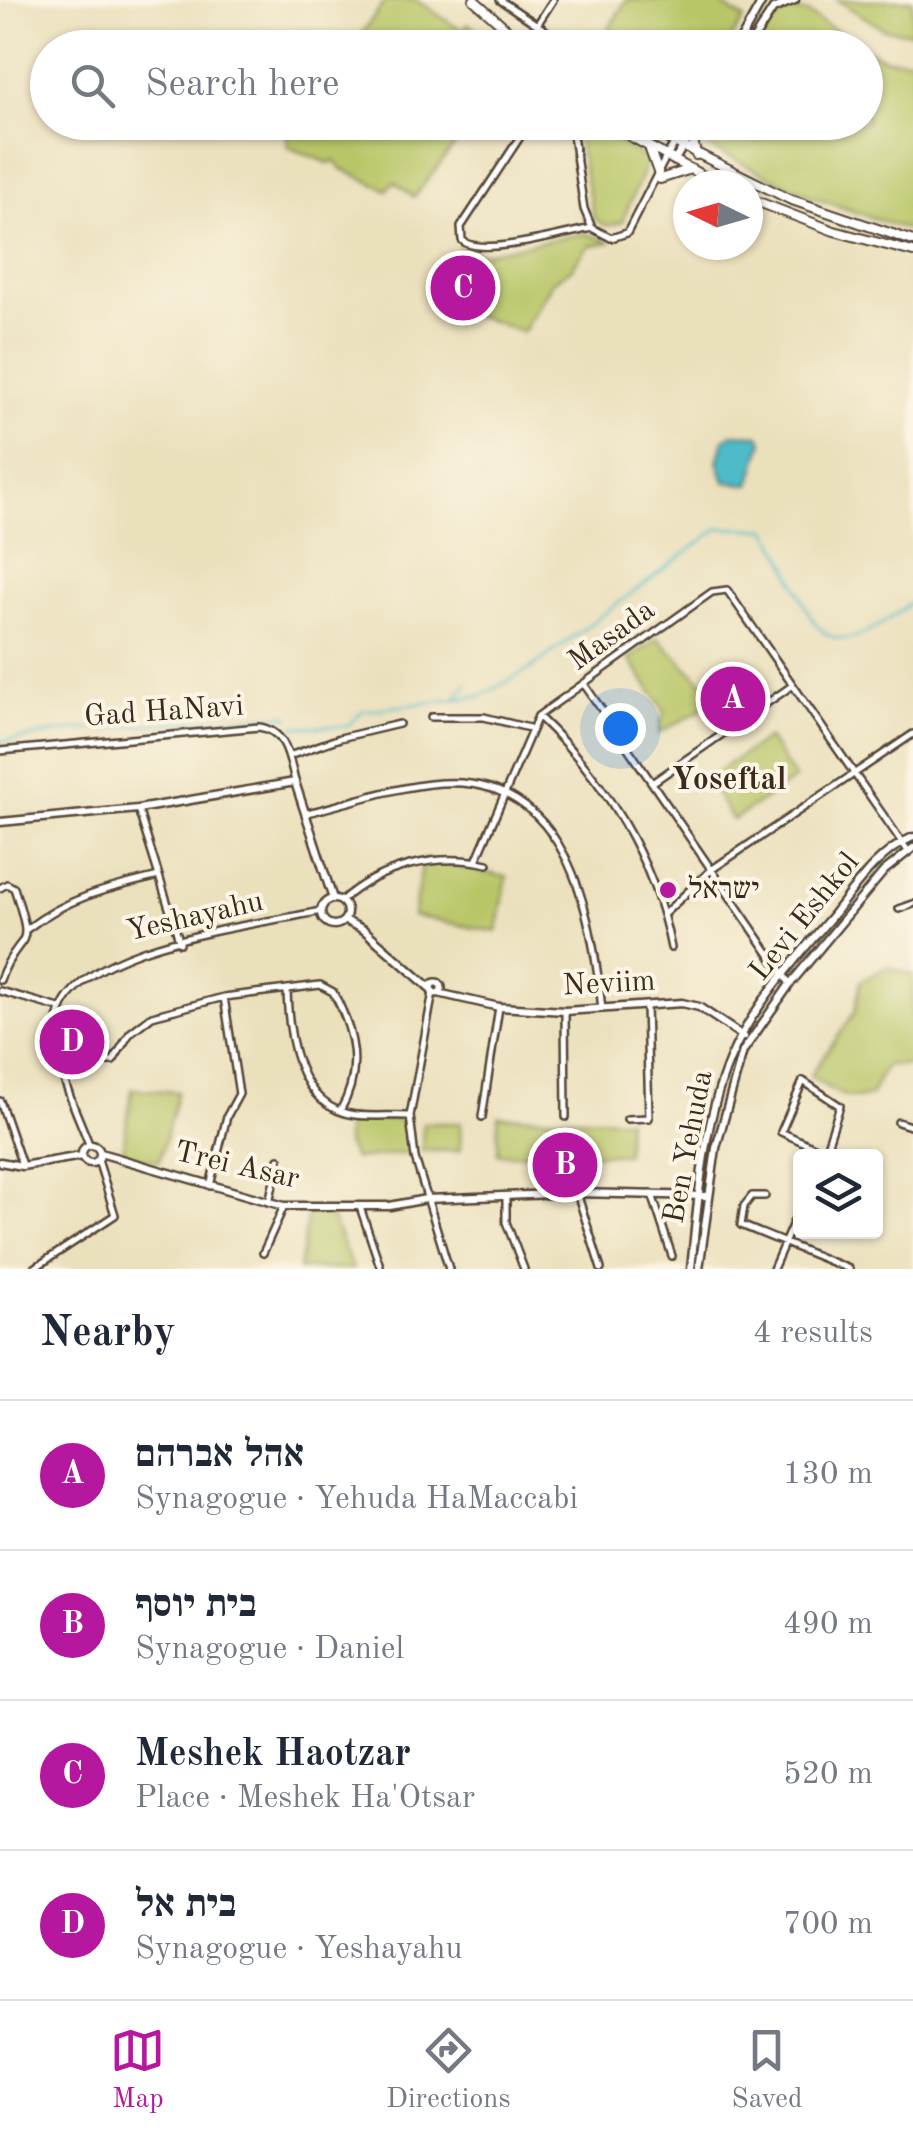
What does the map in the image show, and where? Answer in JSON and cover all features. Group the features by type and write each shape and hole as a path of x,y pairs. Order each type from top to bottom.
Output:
{"main road":[{"path":"474,0 508,30"},
{"path":"484,9 503,30"},
{"path":"634,140 691,170"},
{"path":"665,140 832,216 913,241"},
{"path":"691,140 700,158"},
{"path":"646,147 659,176 673,171"},
{"path":"763,204 819,226 913,252"}],"street":[{"path":"500,0 544,30"},
{"path":"536,25 553,0"},
{"path":"746,30 763,0"},
{"path":"772,0 785,4"},
{"path":"760,30 772,11 795,0"},
{"path":"518,140 464,222 462,240 469,247 488,249 592,228 611,238 623,236 682,140"},
{"path":"574,140 592,228"},
{"path":"582,230 588,217"},
{"name":"Masada","path":"476,862 529,728 538,716 712,592 727,590 793,685"},
{"path":"584,684 790,984"},
{"path":"652,783 793,685 910,850"},
{"path":"538,716 599,781 636,847 664,914 671,948"},
{"path":"431,717 484,717 529,728"},
{"path":"344,920 347,910 337,900 289,756 340,738 399,724"},
{"name":"Gad HaNavi","path":"0,750 248,727 278,732 289,756"},
{"path":"664,914 711,870 913,734"},
{"path":"0,822 138,809 295,782"},
{"path":"306,813 442,783 504,790 548,828 568,860 591,929 602,1009"},
{"path":"138,809 180,942"},
{"name":"Levi Eshkol","path":"746,1037 783,975 874,864 913,836"},
{"name":"Levi Eshkol","path":"746,1037 884,871 910,850"},
{"path":"322,911 360,884 426,858 488,864"},
{"path":"27,929 53,908 85,894 159,876"},
{"path":"0,888 7,884 14,888 27,929 26,943 0,980"},
{"path":"900,909 913,904"},
{"name":"Neviim","path":"322,911 328,923 344,920 364,930 411,974 462,998 499,1007 565,1011 699,1006 746,1037"},
{"name":"Yeshayahu","path":"60,1009 98,969 128,955 322,911"},
{"path":"59,1062 113,1062 130,1033 152,1016 224,997 327,987 344,1015 356,1075 340,1110"},
{"path":"287,988 295,1055 318,1095 354,1115 410,1116"},
{"path":"435,988 410,1116 426,1199 450,1269"},
{"path":"0,990 60,1009 59,1062 90,1144 99,1157 115,1215 33,1269"},
{"path":"210,1186 227,1116 240,1094 224,997"},
{"path":"628,1119 649,1118 646,1005"},
{"path":"482,1117 499,1007"},
{"path":"565,1011 566,1117"},
{"name":"Ben Yehuda","path":"691,1269 703,1196 746,1037"},
{"path":"803,1080 840,1106 824,1154 780,1132 803,1080"},
{"path":"0,1102 22,1166"},
{"path":"898,1122 913,1127"},
{"path":"0,1162 22,1166 82,1156 90,1144"},
{"name":"Trei Asar","path":"82,1156 88,1163 99,1157 284,1206 360,1207 426,1199 576,1193 703,1196"},
{"path":"269,1202 280,1159"},
{"path":"576,1193 601,1269"},
{"path":"652,1194 672,1256"},
{"name":"Ben Yehuda","path":"699,1269 703,1196"},
{"path":"764,1196 752,1196 744,1206 741,1226 849,1269"},
{"path":"506,1197 506,1222 524,1269"},
{"path":"263,1252 284,1206"},
{"path":"360,1207 381,1269"},
{"path":"773,1269 793,1223"}],"green space":[{"path":"386,0 416,0 461,30 364,30"},
{"path":"626,0 714,0 744,19 737,30 608,30"},
{"path":"837,0 913,0 913,33 884,29"},
{"path":"787,10 808,13 835,30 766,30"},
{"path":"883,58 913,59 913,232 812,197 763,170 698,142 883,140"},
{"path":"287,140 459,140 414,197 394,182 387,190 342,169 334,160 329,163 288,147"},
{"path":"578,140 614,140 648,160 622,222 607,226 594,219"},
{"path":"584,233 611,242 589,246 570,270 553,281 523,332 426,298 459,249 484,253"},
{"path":"658,638 714,694 699,711 659,733 664,710 629,659"},
{"path":"768,738 795,779 733,820 706,779"},
{"path":"423,860 507,877 497,932 413,916"},
{"path":"887,967 913,975 913,1065 886,1065 870,1096 845,1096 810,1076 855,1012 861,981"},
{"path":"132,1089 178,1092 159,1161 122,1155"},
{"path":"498,1116 627,1119 626,1154 498,1154"},
{"path":"346,1118 407,1120 410,1153 354,1159 346,1144"},
{"path":"423,1123 461,1123 460,1151 422,1151"},
{"path":"308,1212 330,1215 353,1269 299,1269"}],"water":[{"path":"733,434 760,435 763,441 750,485 725,482 718,462 724,439"}],"waterway":[{"path":"294,727 348,726 362,711 481,696 530,669 719,528 767,529 805,606 817,625 831,637 850,638 876,627 912,601"},
{"path":"456,698 467,684"},
{"path":"0,742 74,730 286,715 290,718"}],"place":[{"name":"Meshek Haotzar","path":"463,288"},
{"name":"אהל אברהם","path":"733,699"},
{"name":"ישראל","path":"668,890"},
{"name":"בית אל","path":"72,1042"},
{"name":"בית יוסף","path":"565,1165"}],"district":[{"name":"Yoseftal","path":"729,781"}]}
